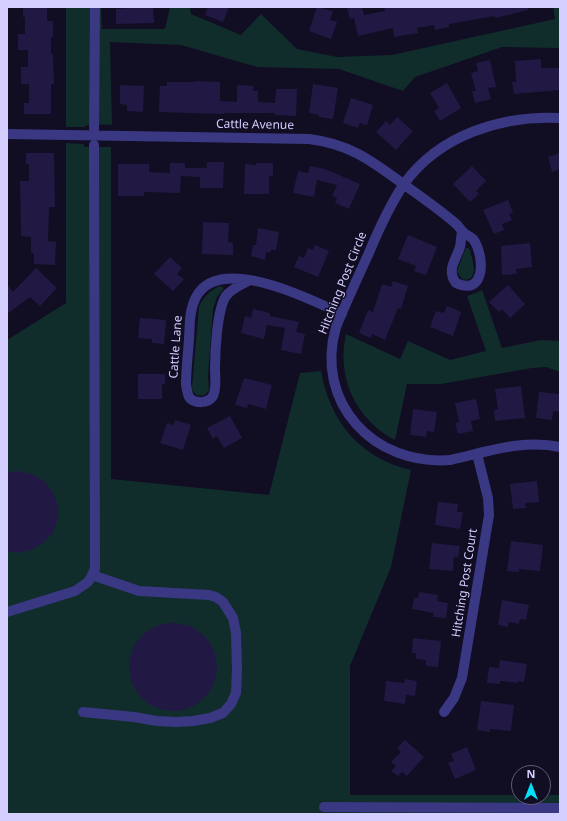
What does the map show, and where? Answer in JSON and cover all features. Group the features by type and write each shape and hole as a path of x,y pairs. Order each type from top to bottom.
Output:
{"street":[{"path":"7,612 75,591 88,582 92,575 95,562 94,7"},
{"name":"Hitching Post Circle","path":"560,118 522,118 495,124 468,133 448,144 413,174 404,185 385,217 336,327 332,343 332,369 340,398 348,414 358,428 380,445 399,454 428,461 439,461 525,444 540,444 560,447"},
{"name":"Cattle Avenue","path":"7,134 94,140 318,140 338,145 356,152 378,166 456,223 462,232 473,239 479,252 481,267 478,280 464,286 456,283 451,274 452,263 459,249 462,232"},
{"name":"Cattle Lane","path":"248,281 230,291 226,295 221,306 215,365 215,390 213,396 210,400 204,402 193,401 189,397 186,385 191,312 193,303 201,290 214,282 228,279 248,281 266,283 285,289 342,314"},
{"name":"Hitching Post Court","path":"444,712 454,698 462,678 489,515 487,493 477,454"},
{"path":"83,712 157,721 193,721 210,718 223,713 231,704 236,693 236,633 233,618 223,602 216,597 209,595 139,591 92,575"},
{"path":"324,807 560,808"}],"green space":[{"path":"66,7 101,7 102,29 165,29 170,7 190,7 191,14 241,35 261,14 297,49 337,57 392,55 555,19 553,7 560,7 560,48 502,47 415,77 403,91 339,69 257,67 181,45 110,42 112,125 91,124 84,127 66,127"},
{"path":"66,143 83,144 85,147 111,147 111,479 269,495 300,373 321,371 325,389 332,406 340,422 350,435 362,447 377,457 411,470 391,567 350,666 350,795 511,795 511,805 551,805 551,795 560,795 560,814 7,814 7,340 66,303"},
{"path":"466,248 469,248 474,269 472,278 462,279 457,272"},
{"path":"219,286 223,287 223,290 217,297 213,309 208,376 209,390 202,396 194,393 192,387 199,307 207,295"},
{"path":"482,290 502,348 541,340 560,341 560,372 546,367 532,368 441,384 407,384 395,440 381,431 369,421 352,396 344,366 346,334 400,359 408,341 450,360 486,351 467,296"}],"building":[{"path":"23,7 47,7 47,21 53,21 51,54 53,54 54,84 51,84 51,114 24,114 24,103 29,103 29,84 21,84 21,67 28,67 28,50 18,50 18,34 25,34 25,17 23,17"},
{"path":"130,7 153,7 154,23 116,24 116,9"},
{"path":"208,7 229,7 223,22 205,15"},
{"path":"317,7 333,11 330,20 337,22 331,39 309,31"},
{"path":"347,7 362,7 364,15 385,11 384,7 528,7 528,10 495,18 495,16 449,24 449,27 435,30 434,25 417,28 418,33 394,37 393,28 358,36 354,18 350,19"},
{"path":"541,59 541,68 560,68 560,90 514,94 512,82 516,82 515,61"},
{"path":"490,60 496,87 488,88 491,99 475,103 472,91 476,91 471,73 478,71 476,63"},
{"path":"167,82 220,82 220,101 237,102 237,85 253,86 253,91 258,91 258,102 275,103 276,89 297,89 296,116 275,115 275,113 224,114 159,112 160,86 167,86"},
{"path":"447,83 461,108 440,121 434,111 439,108 430,93"},
{"path":"313,84 338,88 333,119 319,117 319,115 309,113"},
{"path":"120,85 144,86 143,112 127,111 127,105 120,104"},
{"path":"351,98 373,105 367,125 360,123 358,128 343,123"},
{"path":"397,117 413,131 396,150 376,132 386,121 390,125"},
{"path":"26,153 54,153 55,207 49,207 48,241 56,242 55,265 34,264 34,253 31,253 31,237 21,236 20,181 29,181 29,164 26,164"},
{"path":"560,153 560,169 552,172 548,157"},
{"path":"207,162 224,162 223,188 200,188 200,177 181,176 180,193 144,192 144,196 118,196 118,164 149,164 149,172 170,173 170,163 185,163 185,168 207,168"},
{"path":"256,163 273,163 273,176 269,176 269,194 244,194 245,164 256,165"},
{"path":"310,166 325,169 360,184 349,209 335,203 337,198 332,196 337,185 317,180 314,197 293,193 298,171 308,173"},
{"path":"472,166 486,181 476,191 479,194 470,202 453,184"},
{"path":"508,200 513,212 509,214 512,220 502,224 504,230 494,234 483,210"},
{"path":"203,222 229,223 228,242 233,243 233,255 202,254"},
{"path":"258,228 279,232 276,250 271,250 270,253 266,252 265,260 251,256 253,245 256,245"},
{"path":"408,235 437,247 426,275 414,271 416,266 398,259"},
{"path":"530,243 532,267 516,269 517,274 502,275 501,246"},
{"path":"315,245 329,251 318,277 294,267 299,256 304,258 308,248 313,250"},
{"path":"170,257 182,268 177,274 184,279 173,291 154,274"},
{"path":"36,268 57,288 40,306 30,297 7,314 7,284 13,292"},
{"path":"393,281 408,286 401,309 398,308 385,340 372,334 371,338 359,333 368,310 373,312 382,284 391,287"},
{"path":"508,285 525,304 510,318 502,309 499,312 489,302"},
{"path":"447,306 461,312 453,336 430,327 436,311 444,313"},
{"path":"253,309 270,313 270,316 299,322 296,332 305,334 301,354 281,350 285,328 267,325 264,339 241,333 245,316 251,318"},
{"path":"140,318 166,320 164,344 152,343 152,339 138,338"},
{"path":"138,374 165,374 165,384 162,384 162,399 138,399"},
{"path":"244,378 272,385 266,409 248,404 247,408 235,405"},
{"path":"521,386 525,418 495,421 494,410 498,409 495,389"},
{"path":"539,392 560,394 560,412 553,411 552,420 536,418"},
{"path":"476,399 480,419 471,421 473,431 458,434 455,423 459,422 455,403"},
{"path":"413,409 437,412 434,432 427,431 426,437 410,435"},
{"path":"230,416 242,438 224,448 217,436 213,439 207,428"},
{"path":"175,420 191,425 183,450 160,443 167,423 174,425"},
{"path":"18,471 32,474 44,481 53,492 58,505 58,519 53,533 43,543 31,550 17,553 7,551 7,472"},
{"path":"537,481 539,502 525,503 526,508 513,509 510,484"},
{"path":"438,502 458,504 457,512 463,512 460,529 435,525"},
{"path":"511,541 543,545 540,571 519,569 519,572 507,571"},
{"path":"432,543 460,546 458,557 454,557 453,571 429,569"},
{"path":"419,592 438,595 437,601 448,603 446,618 433,617 434,613 412,609 414,598 418,598"},
{"path":"502,600 529,605 526,620 520,619 519,624 509,622 508,627 498,625"},
{"path":"173,623 190,626 204,636 214,650 217,667 214,684 204,698 190,708 173,711 156,708 142,698 132,684 129,667 132,650 142,636 156,626"},
{"path":"413,638 441,641 438,667 426,666 426,660 416,659 416,653 412,653"},
{"path":"500,660 527,664 524,682 518,681 518,683 500,681 500,684 487,683 489,667 499,668"},
{"path":"405,679 417,681 415,696 406,695 405,704 384,701 386,681 404,683"},
{"path":"481,701 514,705 511,731 490,729 490,732 477,730"},
{"path":"405,740 424,757 407,776 402,772 398,776 391,771 396,766 391,762 401,752 397,748"},
{"path":"467,747 476,770 455,779 448,763 454,761 451,754"}]}
